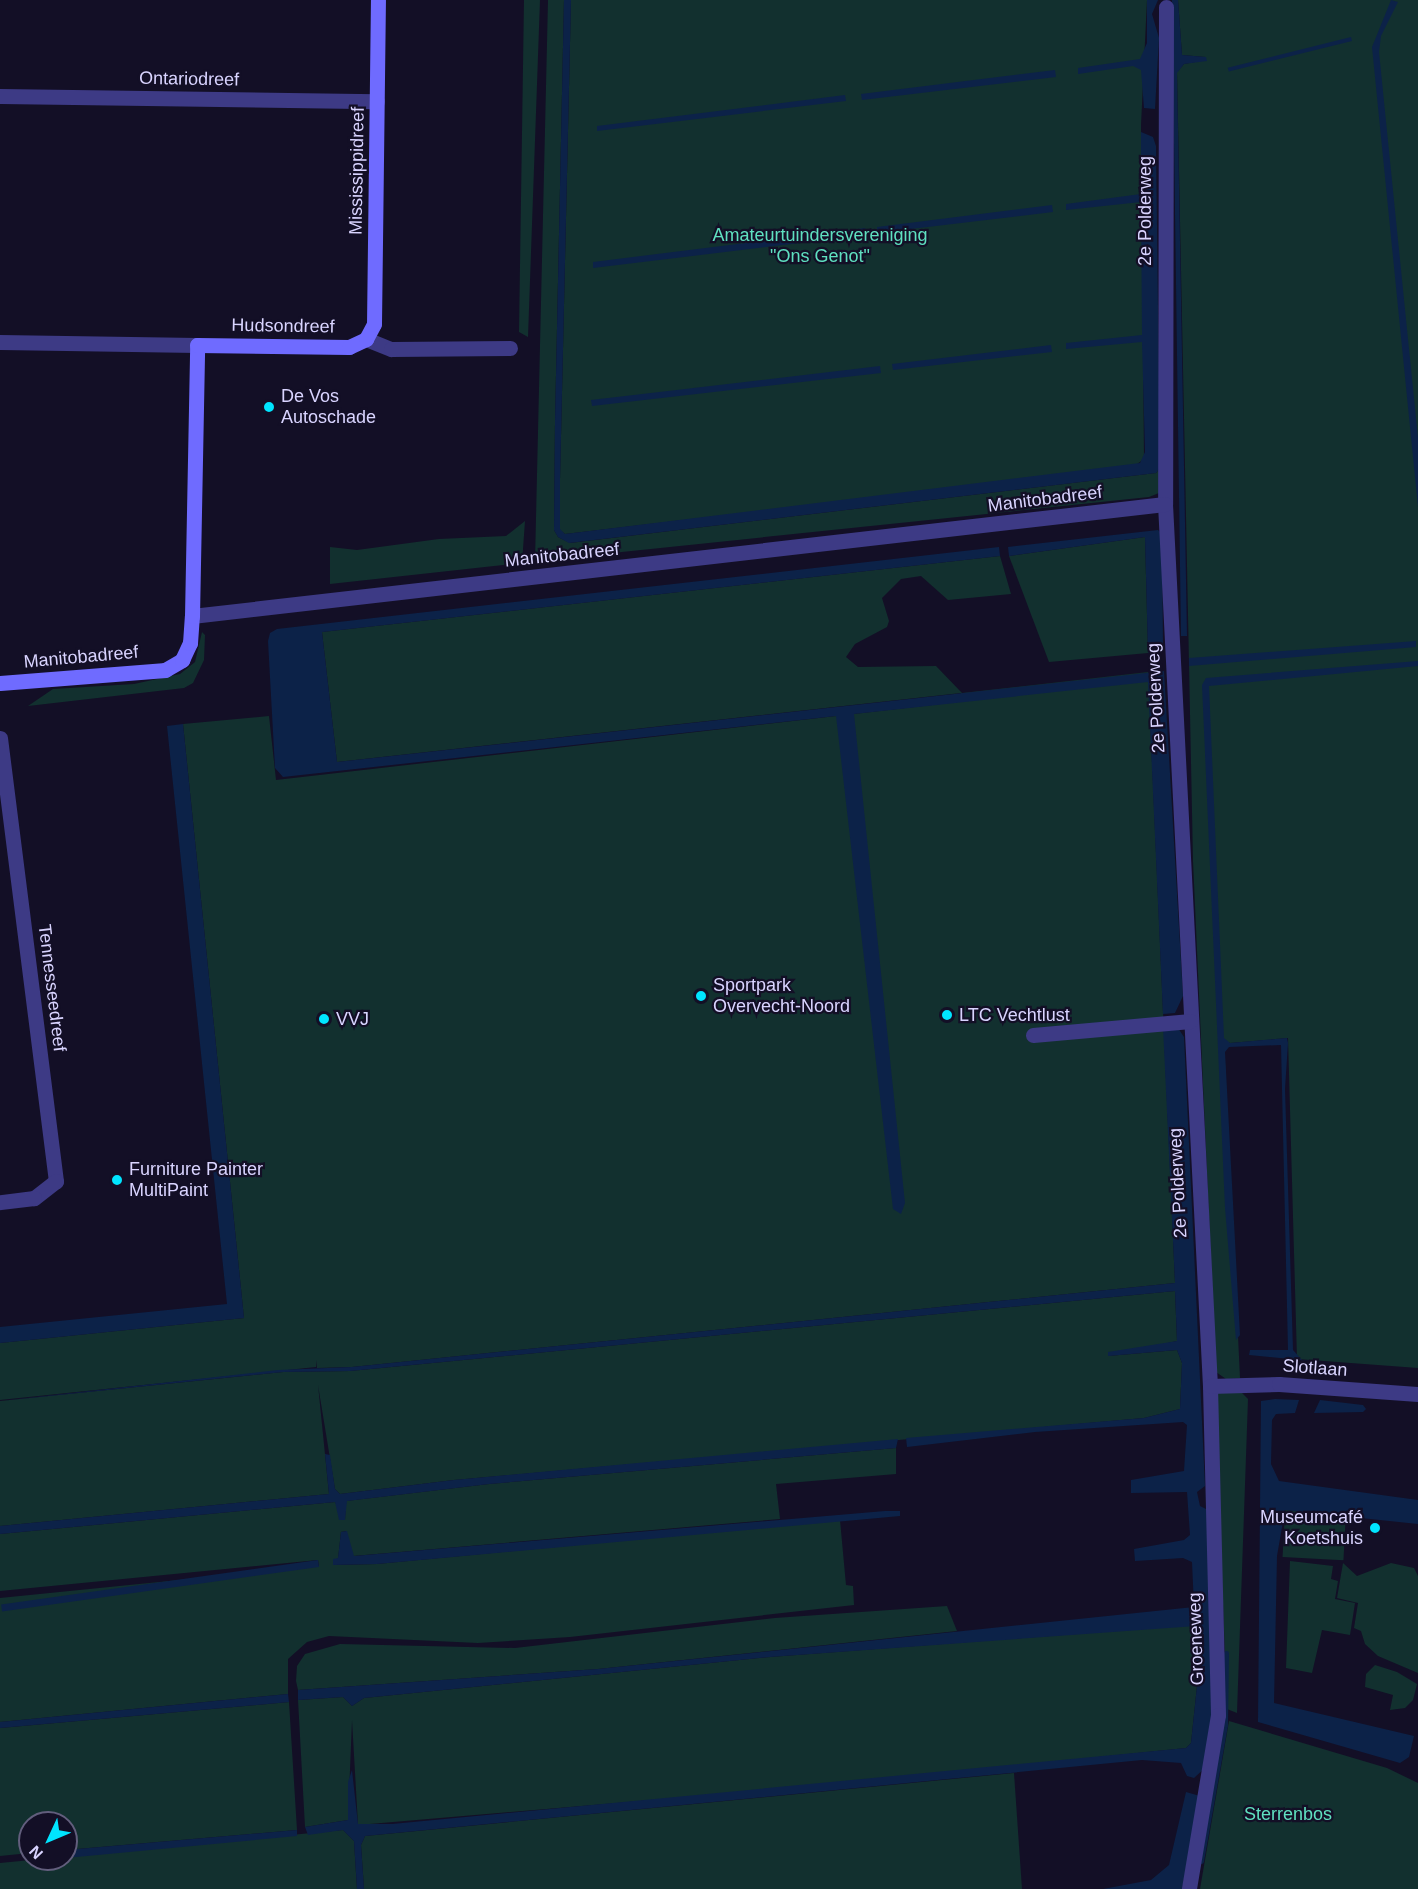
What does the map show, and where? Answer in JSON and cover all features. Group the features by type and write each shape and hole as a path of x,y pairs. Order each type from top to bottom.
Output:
{"street":[{"name":"Mississippidreef","path":"366,339 374,324 378,0"},
{"name":"2e Polderweg","path":"1166,7 1165,504 1210,1386"},
{"name":"Ontariodreef","path":"0,96 377,101"},
{"name":"Hudsondreef","path":"0,342 349,347 366,339"},
{"path":"366,339 391,349 510,348"},
{"path":"192,616 197,345"},
{"name":"Manitobadreef","path":"0,683 165,670 182,660 190,644 192,616 1165,504"},
{"name":"Tennesseedreef","path":"0,738 56,1181 34,1198 0,1202"},
{"path":"1033,1035 1190,1021"},
{"name":"Slotlaan","path":"1210,1386 1280,1384 1418,1394"},
{"name":"Groeneweg","path":"1189,1889 1218,1715 1210,1386"}],"green space":[{"path":"524,0 540,0 528,337 519,332"},
{"path":"548,0 564,0 555,422 554,530 558,537 570,543 1156,473 1160,468 1159,493 1149,497 535,561"},
{"name":"Amateurtuindersvereniging \"Ons Genot\"","path":"571,0 1147,0 1141,125 1144,459 1133,467 565,534 560,530"},
{"path":"1178,0 1418,0 1418,1368 1297,1359 1288,1038 1230,1043 1224,1040 1240,1378 1226,1379 1216,1372 1193,861 1177,72 1184,64 1206,60 1205,57 1182,55"},
{"path":"525,521 522,563 330,584 330,547 357,550 439,539 506,536"},
{"path":"1145,537 1148,653 1049,662 1009,556"},
{"name":"Sportpark Overvecht-Noord","path":"1000,556 1011,594 948,600 921,576 901,579 882,598 889,621 887,627 855,644 846,657 858,667 936,666 962,693 1148,672 1175,1283 352,1367 317,1368 316,1360 316,1367 0,1400 0,1343 244,1318 183,724 269,716 276,780 958,702 961,693 337,762 322,632"},
{"path":"202,632 205,635 204,660 193,683 184,688 28,706 53,689 134,684 180,674 195,662"},
{"path":"1175,1291 1177,1341 1108,1356 1177,1350 1182,1363 1180,1409 1144,1418 454,1480 340,1494 335,1489 318,1385 329,1494 0,1526 0,1401 283,1372 350,1371"},
{"path":"1215,1392 1242,1393 1248,1399 1237,1713 1227,1709"},
{"path":"896,1448 896,1474 776,1484 780,1519 353,1556 346,1531 341,1532 338,1559 333,1559 334,1565 377,1564 840,1520 846,1585 853,1586 854,1605 570,1637 478,1643 329,1636 307,1642 288,1659 288,1694 0,1722 0,1598 319,1566 318,1560 0,1591 0,1534 335,1502 345,1519 346,1501 489,1484"},
{"path":"1285,1510 1346,1513 1343,1560 1283,1557"},
{"path":"1290,1561 1333,1566 1331,1579 1338,1581 1335,1599 1355,1603 1350,1635 1322,1630 1312,1673 1286,1668"},
{"path":"1343,1563 1357,1576 1391,1563 1414,1568 1418,1576 1418,1673 1378,1656 1365,1644 1361,1631 1354,1628 1358,1603 1337,1598"},
{"path":"947,1606 957,1631 598,1669 298,1690 296,1681 297,1666 305,1654 340,1644 515,1648 775,1618"},
{"path":"1196,1625 1197,1686 1191,1743 1186,1748 816,1786 358,1825 352,1720 348,1820 305,1827 298,1700 343,1697 352,1706 364,1698 770,1657"},
{"path":"1375,1665 1397,1672 1417,1684 1413,1700 1405,1708 1390,1710 1393,1695 1365,1687 1366,1674"},
{"path":"289,1702 297,1830 78,1849 78,1811 18,1811 18,1854 0,1856 0,1728"},
{"name":"Sterrenbos","path":"1229,1721 1387,1768 1418,1783 1418,1889 1200,1889"},
{"path":"1014,1773 1022,1889 364,1889 361,1845 365,1836"},
{"path":"343,1830 354,1841 357,1889 0,1889 0,1863 18,1861 18,1871 78,1871 78,1855"}],"water":[{"path":"564,0 571,0 560,480 560,529 565,534 1140,463 1145,452 1142,342 1066,349 1066,343 1142,335 1141,202 1066,210 1066,204 1141,194 1141,132 1153,137 1156,146 1160,468 1156,473 569,543 558,537 554,530 555,422"},
{"path":"1147,0 1158,0 1152,14 1159,38 1155,109 1144,108 1141,70 1133,66 1078,74 1078,68 1140,59 1147,43"},
{"path":"1172,0 1178,0 1182,55 1206,57 1207,61 1184,64 1177,73 1187,636 1181,636"},
{"path":"1391,0 1398,2 1381,36 1379,52 1418,438 1418,507 1372,47"},
{"path":"1351,37 1352,41 1229,72 1228,68"},
{"path":"1055,70 1056,77 862,100 861,94"},
{"path":"845,95 846,101 597,131 597,126"},
{"path":"1052,205 1053,212 877,233 877,227"},
{"path":"865,228 866,235 593,268 593,262"},
{"path":"1051,345 1052,352 893,370 892,364"},
{"path":"880,366 881,373 592,406 591,400"},
{"path":"1158,530 1162,534 1163,647 1158,652 1148,653 1145,537 1009,556 1008,547"},
{"path":"999,547 1000,556 322,632 337,762 1164,671 1183,996 1175,1013 1163,1014 1148,682 854,714 905,1203 901,1214 893,1209 836,716 283,777 275,768 268,641 270,633 277,629"},
{"path":"1416,641 1416,647 1189,666 1189,658"},
{"path":"1418,661 1418,666 1209,686 1224,1038 1230,1043 1287,1038 1288,1043 1285,1089 1293,1350 1302,1360 1379,1368 1249,1355 1250,1350 1288,1350 1281,1045 1229,1047 1225,1052 1240,1335 1236,1340 1225,1208 1202,685 1206,678"},
{"path":"183,724 244,1318 0,1343 0,1327 227,1304 167,726"},
{"path":"1176,1025 1184,1037 1205,1486 1197,1492 1200,1506 1208,1510 1212,1730 1206,1767 1194,1778 1187,1776 1181,1763 1142,1760 365,1836 361,1845 364,1889 357,1889 354,1841 343,1830 308,1835 305,1827 348,1820 348,1782 352,1770 358,1824 392,1824 1186,1748 1191,1743 1197,1686 1196,1626 770,1657 364,1698 352,1706 343,1697 298,1700 298,1690 598,1669 1194,1607 1192,1562 1183,1558 1135,1561 1134,1549 1184,1540 1190,1535 1187,1492 1131,1493 1131,1480 1184,1471 1187,1425 1183,1422 1035,1432 907,1447 906,1438 1144,1418 1180,1409 1182,1363 1177,1350 1108,1356 1108,1352 1177,1341 1175,1291 350,1371 283,1372 0,1401 278,1370 352,1367 1175,1283 1163,1027"},
{"path":"1299,1400 1295,1413 1276,1414 1272,1420 1271,1464 1279,1481 1418,1500 1418,1524 1285,1510 1277,1556 1274,1703 1414,1736 1409,1757 1400,1763 1258,1722 1261,1401"},
{"path":"1320,1400 1363,1405 1366,1409 1363,1412 1314,1413"},
{"path":"898,1439 896,1448 489,1484 347,1501 345,1520 339,1520 335,1502 0,1534 0,1526 329,1494 325,1454 330,1455 335,1489 340,1494 454,1480"},
{"path":"900,1511 900,1516 377,1564 333,1565 333,1559 338,1558 341,1532 347,1531 354,1556"},
{"path":"318,1560 319,1567 2,1611 1,1605"},
{"path":"288,1694 289,1702 0,1728 0,1722"},
{"path":"1186,1792 1200,1796 1182,1889 1103,1889 1151,1880 1169,1865"},
{"path":"297,1830 297,1836 78,1857 78,1849"}],"waterway":[{"path":"1201,1861 1225,1725 1226,1653"}],"place":[{"name":"De Vos Autoschade","path":"269,407"},
{"name":"Sportpark Overvecht-Noord","path":"701,996"},
{"name":"LTC Vechtlust","path":"947,1015"},
{"name":"VVJ","path":"324,1019"},
{"name":"Furniture Painter MultiPaint","path":"117,1180"},
{"name":"Museumcafé Koetshuis","path":"1375,1528"}]}
